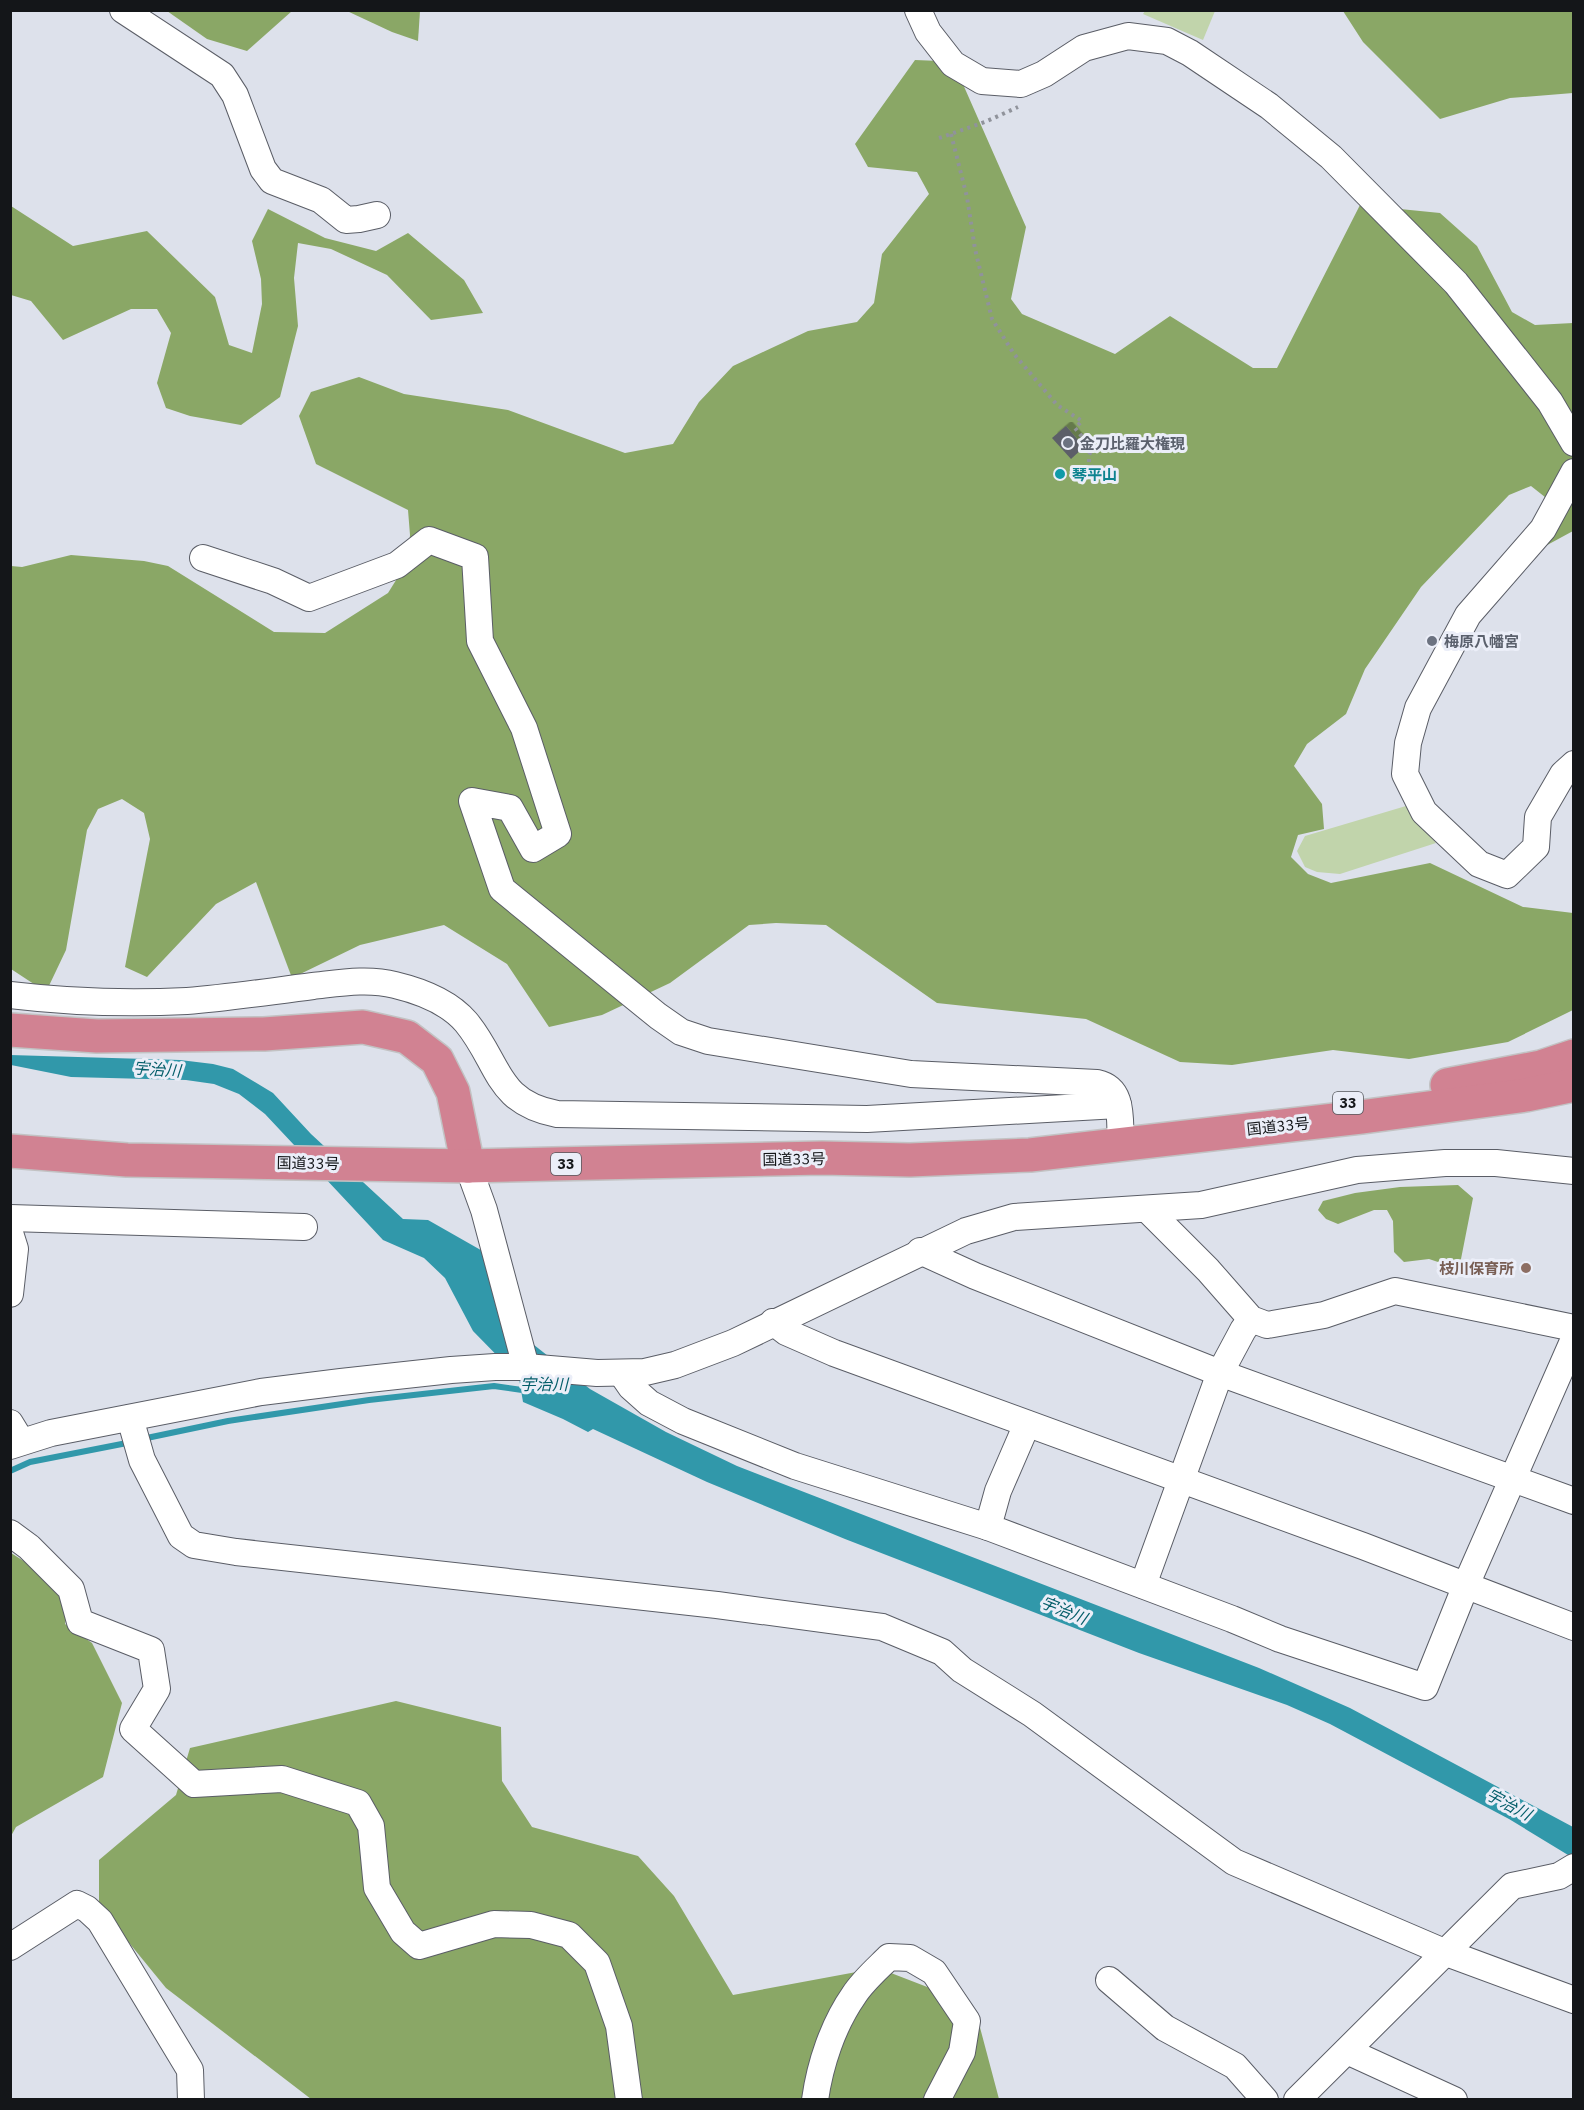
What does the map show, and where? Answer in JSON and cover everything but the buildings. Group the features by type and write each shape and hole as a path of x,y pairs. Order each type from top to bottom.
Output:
{"highway":[{"path":"10,1030 97,1036 264,1034 363,1028 407,1037 437,1060 453,1092 468,1166"},
{"name":"33","path":"1121,1144 1541,1067 1574,1056"},
{"name":"国道33号","path":"10,1151 127,1160 468,1166 810,1158 910,1160 1030,1155 1361,1117 1526,1095 1574,1085"},
{"name":"33","path":"1526,1095 1574,1091"}],"street":[{"path":"123,10 222,75 235,95 263,169 272,181 321,200 346,220 377,214"},
{"path":"918,10 928,32 952,64 982,81 1021,84 1044,74 1084,48 1128,36 1167,41 1190,53 1269,106 1331,157 1456,282 1550,402 1574,443"},
{"path":"1574,472 1543,529 1468,615 1418,708 1408,743 1405,774 1424,812 1479,864 1506,875 1536,847 1538,817 1563,774 1574,764"},
{"path":"203,558 273,581 309,598 397,564 429,540 476,557 480,641 524,728 558,834 533,849 510,808 472,801 502,889 658,1016 681,1032 708,1041 911,1074 1097,1083 1108,1086 1116,1096 1121,1144"},
{"path":"10,995 69,1002 187,1001 361,981 392,984 427,994 453,1010 466,1022 516,1098 537,1110 557,1114 867,1119 1118,1105"},
{"path":"14,1437 51,1432 136,1439 272,1390 451,1370 526,1366 622,1374 645,1372 698,1357 920,1251 966,1231 1014,1217 1201,1205 1357,1170 1496,1163 1574,1171"},
{"path":"468,1166 484,1210 526,1366"},
{"path":"1148,1209 1251,1318 1267,1325 1324,1315 1395,1291 1574,1328"},
{"path":"10,1218 304,1227"},
{"path":"10,1233 15,1249 10,1294"},
{"path":"920,1251 975,1276 1220,1373 1574,1501"},
{"path":"1143,1586 1220,1373 1251,1318"},
{"path":"773,1322 786,1332 834,1353 1181,1479 1574,1627"},
{"path":"622,1374 631,1387 649,1403 683,1421 795,1466 988,1527 1280,1639 1425,1687 1466,1585 1574,1338"},
{"path":"988,1527 998,1491 1027,1424"},
{"path":"136,1439 181,1536 194,1545 236,1552 717,1605 882,1628 942,1652 962,1670 1032,1714 1234,1862 1444,1952 1574,2000"},
{"path":"10,1533 29,1547 71,1589 80,1622 151,1650 157,1689 133,1729 194,1784 282,1779 358,1803 371,1826 377,1888 403,1932 419,1946 494,1924 531,1925 569,1935 597,1963 619,2026 629,2100"},
{"path":"1297,2100 1512,1886 1567,1871"},
{"path":"10,1947 77,1904 87,1909 100,1921 190,2070 191,2100"},
{"path":"815,2100 818,2079 839,2022 854,1994 889,1957 910,1958 934,1972 967,2021 962,2052 937,2100"},
{"path":"1109,1980 1166,2028 1235,2066 1264,2100"},
{"path":"1347,2051 1454,2100"}],"path":[{"path":"939,138 1015,109 1033,96 1044,74"},
{"path":"951,135 967,197 975,249 993,319 1014,354 1057,405 1082,421 1076,428 1092,449 1089,464 1106,482"}],"green space":[{"path":"1145,10 1215,11 1203,40 1143,14"},
{"path":"167,11 292,11 247,51 207,39"},
{"path":"347,11 420,11 418,41 392,32"},
{"path":"1343,11 1573,11 1573,93 1510,98 1440,119 1363,42"},
{"path":"915,60 940,61 962,82 1026,227 1011,299 1022,314 1115,354 1170,316 1253,368 1277,368 1360,205 1440,213 1477,246 1512,312 1535,325 1573,323 1573,531 1538,550 1550,501 1531,486 1509,495 1421,587 1365,669 1346,714 1307,744 1294,766 1322,804 1324,829 1298,835 1291,857 1308,874 1331,883 1430,863 1523,907 1573,913 1573,1010 1508,1042 1409,1059 1333,1050 1232,1065 1180,1062 1086,1019 937,1003 826,925 776,923 749,925 670,983 602,1015 549,1027 507,964 444,925 360,945 292,978 256,882 216,904 147,977 125,967 150,839 144,813 122,799 98,809 87,830 66,950 46,992 11,969 11,566 22,567 71,555 144,561 168,566 274,632 325,633 388,593 408,561 410,535 408,510 316,464 299,416 311,392 359,377 404,394 508,410 625,453 673,444 699,402 733,366 808,331 857,322 874,303 882,254 929,194 917,172 868,167 855,144"},
{"path":"11,206 73,246 147,231 215,297 229,345 252,353 262,304 261,279 252,241 268,209 325,238 376,251 408,233 464,280 483,313 431,320 387,275 331,249 298,243 294,278 298,326 280,397 241,425 190,416 166,408 157,383 171,333 157,309 131,309 63,340 31,301 11,295"},
{"path":"1406,806 1436,843 1340,874 1317,872 1305,867 1297,851 1305,836"},
{"path":"1458,1185 1473,1198 1461,1259 1453,1267 1429,1259 1404,1262 1394,1252 1393,1221 1387,1210 1374,1210 1338,1224 1326,1219 1318,1210 1323,1201 1355,1193 1400,1187"},
{"path":"11,1553 71,1591 65,1624 92,1643 122,1703 103,1777 16,1827 11,1836"},
{"path":"396,1701 501,1727 502,1781 532,1827 638,1856 674,1896 733,1995 878,1968 948,1995 978,2020 999,2099 311,2099 166,1988 99,1906 99,1860 176,1795 190,1748"}],"water":[{"name":"宇治川","path":"10,1055 180,1060 233,1069 273,1093 311,1134 403,1219 428,1220 486,1253 501,1319 590,1389 666,1432 737,1466 1259,1668 1350,1708 1573,1827 1573,1858 1509,1819 1330,1724 1287,1705 1139,1653 845,1539 707,1482 593,1429 588,1432 523,1402 519,1378 473,1331 445,1278 424,1258 383,1240 265,1114 239,1094 214,1084 186,1080 71,1077 11,1065"}],"waterway":[{"path":"142,1439 228,1421 369,1400 494,1386 529,1391"},
{"path":"10,1471 30,1462 132,1442"}],"place":[{"name":"金刀比羅大権現","path":"1068,443"},
{"name":"琴平山","path":"1060,474"},
{"name":"梅原八幡宮","path":"1432,641"},
{"name":"枝川保育所","path":"1526,1268"}]}
